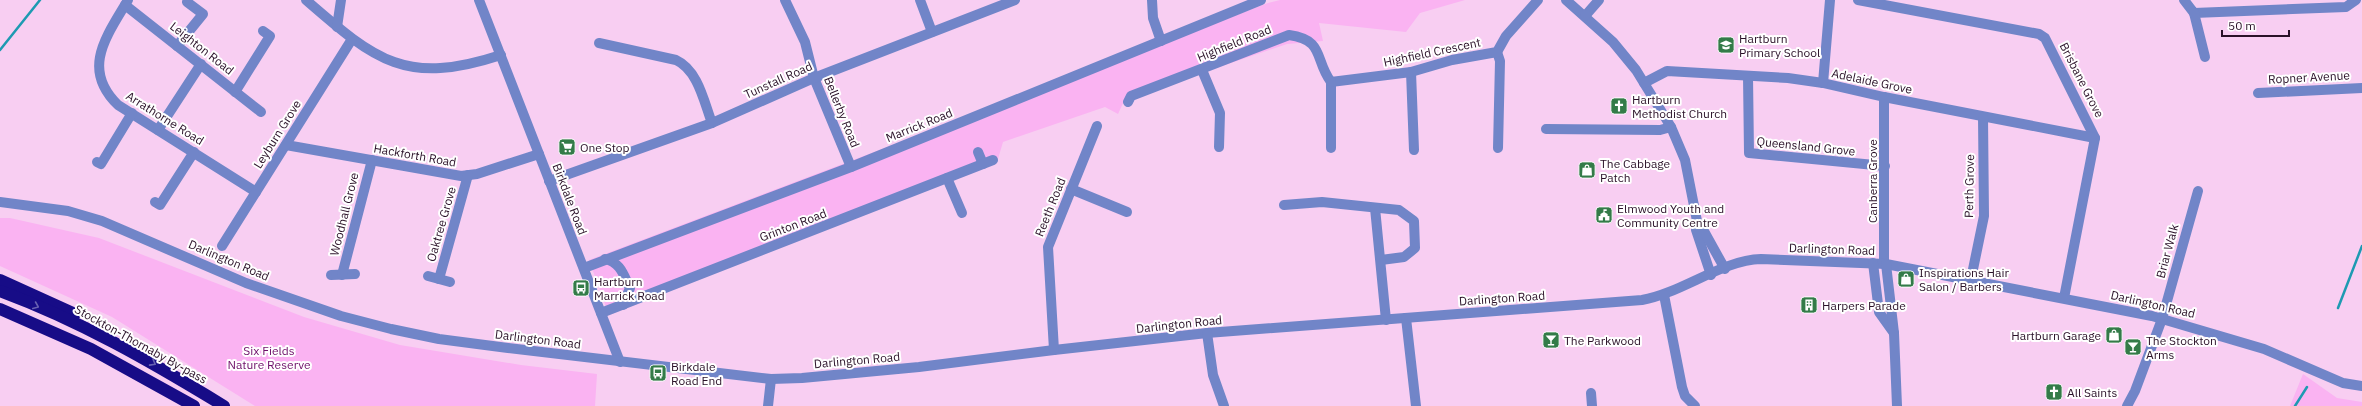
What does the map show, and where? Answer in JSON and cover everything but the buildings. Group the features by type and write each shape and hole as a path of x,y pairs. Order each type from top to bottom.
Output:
{"highway":[{"path":"0,280 78,316 121,346"},
{"name":"Stockton-Thornaby By-pass","path":"0,291 74,322 121,346 224,406"},
{"path":"0,309 91,349 194,406"},
{"path":"0,318 91,349"}],"street":[{"path":"306,0 352,40 377,55 413,68 456,67 501,55"},
{"path":"337,27 341,0"},
{"name":"Birkdale Road","path":"479,0 620,362"},
{"name":"Bellerby Road","path":"785,0 805,42 814,78 851,167"},
{"path":"920,0 932,32"},
{"name":"Tunstall Road","path":"550,181 712,123 814,78 1016,0"},
{"path":"1152,0 1153,18 1161,41"},
{"name":"Marrick Road","path":"584,268 851,167 1260,0"},
{"name":"Highfield Crescent","path":"1331,82 1412,72 1452,60 1497,52 1506,36 1538,0"},
{"path":"1566,0 1613,42 1644,83 1671,127 1683,155 1697,221 1725,269"},
{"path":"1585,16 1599,0"},
{"path":"1823,83 1830,0"},
{"name":"Brisbane Grove","path":"1858,0 2039,34 2045,38 2095,138"},
{"path":"2184,0 2194,13 2198,23 2205,57"},
{"path":"2194,13 2346,7 2356,0"},
{"name":"Leighton Road","path":"127,2 177,46 262,112"},
{"name":"Arrathorne Road","path":"127,2 101,52 98,64 99,77 111,98 158,130 256,192"},
{"path":"177,46 203,14 187,2"},
{"path":"236,92 270,36 263,31"},
{"name":"Highfield Road","path":"1128,102 1131,96 1202,70 1289,35 1304,37 1316,48 1326,76 1331,82"},
{"name":"Leyburn Grove","path":"226,245 256,192 352,40"},
{"path":"599,43 676,60 685,64 692,72 712,123"},
{"path":"1497,52 1500,61 1498,148"},
{"path":"158,130 201,64"},
{"path":"1202,70 1220,113 1219,147"},
{"name":"Adelaide Grove","path":"1644,83 1667,71 1748,76 1823,83 1884,97 2095,138"},
{"path":"1412,72 1414,150"},
{"name":"Queensland Grove","path":"1748,76 1749,153 1885,166"},
{"path":"1331,82 1331,148"},
{"name":"Ropner Avenue","path":"2258,93 2362,88"},
{"name":"Canberra Grove","path":"1884,97 1885,264 1889,289 1888,319"},
{"path":"97,162 101,164 132,113"},
{"name":"Perth Grove","path":"1971,279 1984,216 1983,117"},
{"name":"Reeth Road","path":"1054,350 1048,246 1097,126"},
{"path":"1546,129 1660,130 1671,127"},
{"path":"2064,298 2095,138"},
{"name":"Hackforth Road","path":"286,145 452,175 477,174 539,154"},
{"path":"155,202 160,205 194,152"},
{"path":"978,152 983,164"},
{"name":"Woodhall Grove","path":"342,275 372,160"},
{"name":"Grinton Road","path":"601,313 993,160"},
{"name":"Oaktree Grove","path":"439,279 468,175"},
{"path":"947,178 962,213"},
{"path":"1071,189 1127,212"},
{"name":"Briar Walk","path":"2127,406 2135,391 2162,318 2198,191"},
{"name":"Darlington Road","path":"0,202 43,207 102,221 246,283 369,324 439,339 771,379 802,378 919,367 1208,333 1617,302 1664,295 1751,259 1761,259 1885,264 1971,279 2162,318 2264,349 2343,383 2362,386"},
{"path":"1284,205 1322,202 1399,210 1414,221 1415,248 1404,257 1381,260"},
{"path":"1375,208 1386,320"},
{"path":"1697,221 1696,230 1711,275"},
{"path":"605,259 613,261 620,266 630,288 623,305"},
{"path":"1873,263 1879,312 1888,319 1894,333 1897,406"},
{"name":"Woodhall Grove","path":"331,275 355,274"},
{"name":"Oaktree Grove","path":"428,276 450,282"},
{"path":"1876,290 1889,289"},
{"path":"1664,295 1680,380 1685,396 1693,405"},
{"path":"1406,318 1416,406"},
{"path":"1208,333 1213,375 1224,406"},
{"path":"768,406 771,379"},
{"path":"1591,393 1592,406"}],"green space":[{"path":"1280,0 1465,0 1420,13 1406,32 1319,23 1323,41 1287,44 1125,99 1118,114 1105,107 1003,142 998,159 609,315 589,260 1268,3"},
{"name":"Six Fields Nature Reserve","path":"0,218 10,218 99,238 304,317 400,345 521,365 597,374 595,406 255,406 112,317 0,266"},
{"path":"2303,374 2337,398 2362,402 2362,406 2290,406"}],"waterway":[{"path":"0,50 40,0"},
{"path":"2338,308 2362,246"},
{"path":"2295,406 2307,387"}],"place":[{"name":"Hartburn Primary School","path":"1726,45"},
{"name":"Hartburn Methodist Church","path":"1619,106"},
{"name":"One Stop","path":"567,147"},
{"name":"The Cabbage Patch","path":"1587,170"},
{"name":"Elmwood Youth and Community Centre","path":"1604,215"},
{"name":"Inspirations Hair Salon / Barbers","path":"1906,279"},
{"name":"Hartburn Marrick Road","path":"581,288"},
{"name":"Harpers Parade","path":"1809,305"},
{"name":"Hartburn Garage","path":"2114,335"},
{"name":"The Parkwood","path":"1551,340"},
{"name":"The Stockton Arms","path":"2133,347"},
{"name":"Birkdale Road End","path":"658,373"},
{"name":"All Saints","path":"2054,392"}]}
